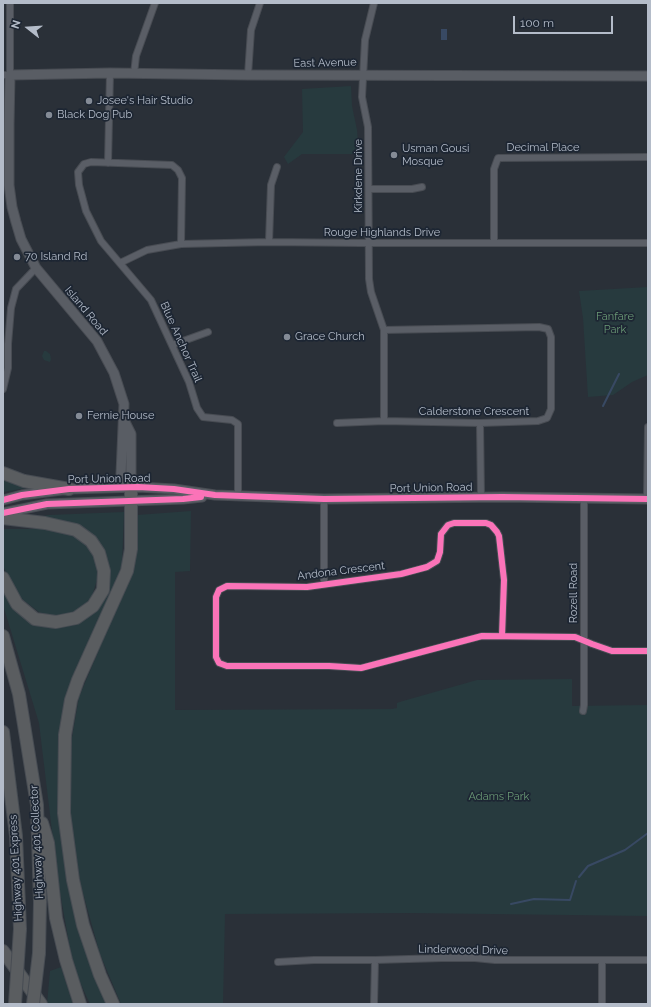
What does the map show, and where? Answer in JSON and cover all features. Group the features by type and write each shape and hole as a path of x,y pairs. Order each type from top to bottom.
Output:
{"highway":[{"path":"3,473 24,481 69,489"},
{"path":"113,1004 100,975 83,925 74,880 64,813 64,734 71,700 78,680 127,571 131,549 131,487"},
{"path":"3,518 45,523 76,530 91,541 99,553 104,571 103,590 93,606 76,618 56,622 35,619 16,604 3,578"},
{"name":"Highway 401 Collector","path":"3,636 19,694 37,805 40,902 39,953 33,1004"},
{"name":"Highway 401 Express","path":"3,732 16,836 20,929 15,1004"},
{"path":"37,805 48,843 56,918 66,960 80,1004"},
{"path":"3,951 40,1004"}],"street":[{"name":"Island Road","path":"10,3 7,75 12,206 21,239 36,268 97,341 114,373 124,404 124,419 131,434 131,487"},
{"path":"134,74 136,56 155,3"},
{"path":"248,75 251,30 260,3"},
{"name":"Kirkdene Drive","path":"374,3 365,40 362,97 368,127 369,279 371,292 384,330 384,421"},
{"name":"East Avenue","path":"7,75 110,73 248,75 648,76"},
{"path":"108,163 110,73"},
{"name":"Decimal Place","path":"494,243 494,169 498,158 648,157"},
{"name":"Blue Anchor Trail","path":"181,244 182,178 178,170 172,165 91,162 84,164 78,172 79,185 86,211 101,241 151,300 172,344 197,408 203,417 232,420 238,424 238,496"},
{"path":"269,242 271,185 277,167"},
{"path":"369,189 412,189 422,187"},
{"name":"Rouge Highlands Drive","path":"120,263 147,250 181,244 269,242 648,243"},
{"path":"3,389 8,368 10,308 16,289 36,268"},
{"name":"Calderstone Crescent","path":"337,422 384,421 480,423 538,421 547,418 552,409 551,337 548,329 539,327 384,330"},
{"path":"172,344 208,332"},
{"path":"480,423 481,498"},
{"path":"648,427 648,499"},
{"name":"Port Union Road","path":"3,500 22,495 69,489 131,487 174,489 215,495 324,499 648,499"},
{"name":"Port Union Road","path":"3,513 47,504 183,499 215,495"},
{"name":"Rozell Road","path":"583,711 584,498"},
{"path":"324,499 324,584"},
{"name":"Andona Crescent","path":"502,636 504,580 499,536 494,528 486,523 454,523 448,525 441,534 440,552 437,561 427,567 401,574 307,587 227,586 219,590 216,598 216,656 219,663 227,666 323,666 362,668 476,637 502,636 575,637 612,651 648,651"},
{"name":"Linderwood Drive","path":"278,962 314,960 475,958 495,960 648,960"},
{"path":"374,1004 375,960"},
{"path":"602,961 602,1004"}],"green space":[{"path":"351,86 352,106 357,130 359,154 302,154 288,164 284,157 303,132 302,89"},
{"name":"Fanfare Park","path":"648,287 648,375 632,382 613,395 588,397 583,318 579,291"},
{"path":"44,351 50,354 50,362 44,360 42,356"},
{"path":"3,479 26,488 3,492"},
{"name":"Adams Park","path":"191,511 190,571 175,572 175,710 392,709 397,708 397,703 477,680 572,679 572,706 648,705 648,916 411,913 225,914 223,1004 121,1004 100,954 81,886 69,811 69,754 79,697 130,576 137,515"},
{"path":"124,512 122,564 116,584 60,734 70,890 87,955 108,1004 90,1004 79,980 71,954 58,881 39,723 3,605 3,588 20,611 70,625 107,591 102,548 37,517 49,515"},
{"path":"35,526 69,534 81,540 91,551 97,563 97,580 92,596 82,608 71,615 53,618 39,612 23,600 15,591 3,566 3,529 33,529"},
{"path":"61,967 73,1004 47,1004 50,971"}],"water":[{"path":"441,29 447,29 447,40 441,40"}],"waterway":[{"path":"603,406 619,374"},
{"path":"579,877 588,866 625,850 648,833"},
{"path":"511,904 534,899 570,900 576,881"}],"cycle path":[{"path":"3,500 22,495 69,489 138,487 174,489 215,495 324,499 502,497 648,499"},
{"path":"3,513 47,504 201,497"},
{"path":"502,636 504,580 499,536 491,525 486,523 454,523 448,525 441,534 440,552 437,561 427,567 401,574 307,587 227,586 219,590 216,597 216,657 219,663 227,666 329,666 361,668 482,636 575,637 612,651 648,651"}],"place":[{"name":"Josee's Hair Studio","path":"89,101"},
{"name":"Black Dog Pub","path":"49,115"},
{"name":"Usman Gousi Mosque","path":"394,155"},
{"name":"70 Island Rd","path":"17,257"},
{"name":"Grace Church","path":"287,337"},
{"name":"Fernie House","path":"79,416"}]}
